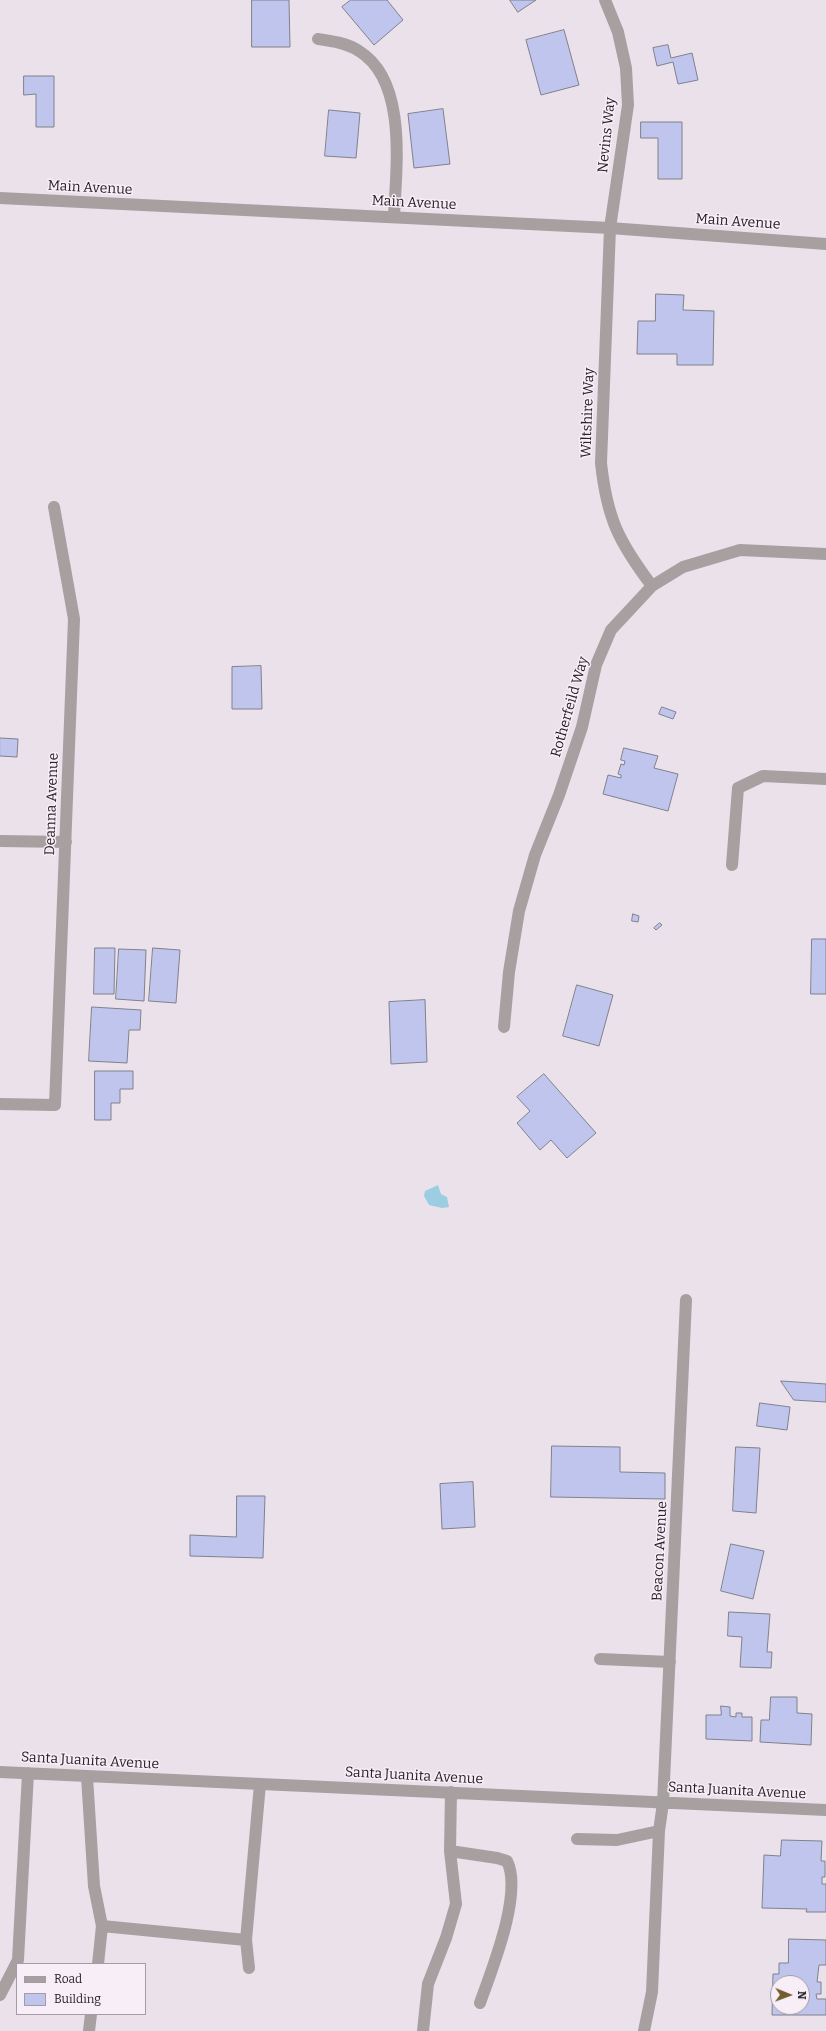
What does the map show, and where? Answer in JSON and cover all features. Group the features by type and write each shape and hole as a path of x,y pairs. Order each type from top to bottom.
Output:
{"street":[{"name":"Nevins Way","path":"605,0 618,32 626,68 628,105 610,228"},
{"path":"318,39 336,42 360,52 374,66 383,80 392,102 396,120 397,158 394,217"},
{"name":"Main Avenue","path":"0,198 610,228 826,244"},
{"name":"Wiltshire Way","path":"610,228 601,463 604,492 614,527 631,557 652,586"},
{"name":"Deanna Avenue","path":"0,1104 55,1105 74,618 54,507"},
{"name":"Rotherfeild Way","path":"504,1028 509,972 519,911 535,855 559,795 582,727 596,664 611,630 652,586 683,567 740,550 826,554"},
{"path":"732,864 738,788 763,776 826,779"},
{"path":"0,841 66,842"},
{"name":"Beacon Avenue","path":"644,2031 652,1992 659,1831 664,1803 686,1300"},
{"path":"600,1659 670,1662"},
{"name":"Santa Juanita Avenue","path":"0,1772 826,1810"},
{"path":"16,1963 18,1960 28,1774"},
{"path":"87,1776 94,1886 102,1926 98,1963"},
{"path":"249,1968 246,1940 260,1784"},
{"path":"423,2031 428,1984 446,1938 456,1904 450,1851 451,1792"},
{"path":"577,1839 617,1840 659,1831"},
{"path":"450,1851 497,1858 507,1861 512,1871 509,1903 503,1938 480,2003"},
{"path":"102,1926 246,1940"},
{"path":"0,1995 16,1964"},
{"path":"89,2031 91,2015"}],"water":[{"path":"438,1185 441,1194 447,1197 449,1207 442,1208 429,1205 424,1196 425,1191"}],"building":[{"path":"252,0 289,0 290,47 252,47"},
{"path":"351,0 387,0 403,20 374,45 342,7"},
{"path":"510,0 536,0 518,12"},
{"path":"564,30 579,85 541,95 526,40"},
{"path":"668,45 671,58 692,53 698,80 678,84 673,62 657,66 653,48"},
{"path":"24,76 54,76 54,127 36,127 36,94 24,95"},
{"path":"443,109 450,164 414,168 408,114"},
{"path":"329,110 360,113 356,158 325,156"},
{"path":"641,122 682,122 682,179 658,179 658,138 641,138"},
{"path":"656,294 684,295 683,310 714,311 713,365 677,365 677,354 637,354 638,321 655,321"},
{"path":"261,666 262,709 232,709 232,667"},
{"path":"662,707 676,712 673,719 659,714"},
{"path":"0,738 18,739 17,757 0,756"},
{"path":"624,748 658,756 654,768 678,774 668,811 603,794 608,775 621,778 621,775 618,774 621,764 624,765 625,761 621,760"},
{"path":"633,914 639,916 638,922 632,921"},
{"path":"660,923 662,925 656,930 654,928"},
{"path":"812,939 826,939 826,994 811,994"},
{"path":"95,948 115,948 114,994 94,994"},
{"path":"153,948 180,950 176,1003 149,1001"},
{"path":"119,949 146,950 144,1001 116,999"},
{"path":"577,985 613,995 599,1046 563,1036"},
{"path":"425,1000 427,1062 391,1064 389,1002"},
{"path":"92,1007 141,1010 140,1030 129,1030 127,1063 89,1061"},
{"path":"95,1071 133,1071 133,1089 120,1089 120,1103 111,1103 111,1120 95,1120"},
{"path":"544,1074 596,1133 567,1158 551,1140 540,1150 517,1123 530,1111 517,1097"},
{"path":"781,1381 826,1384 826,1402 794,1400"},
{"path":"760,1403 790,1407 787,1430 757,1426"},
{"path":"552,1446 620,1447 620,1472 665,1473 665,1499 551,1497"},
{"path":"736,1447 760,1448 756,1513 733,1511"},
{"path":"473,1482 475,1527 442,1529 440,1484"},
{"path":"237,1496 265,1496 263,1558 190,1556 190,1535 236,1537"},
{"path":"731,1544 764,1551 753,1599 721,1591"},
{"path":"729,1612 770,1614 767,1652 772,1652 771,1668 740,1667 742,1637 728,1636"},
{"path":"771,1697 797,1697 797,1713 812,1714 811,1745 760,1742 761,1720 769,1720"},
{"path":"721,1706 730,1707 730,1716 736,1717 736,1713 742,1713 742,1717 752,1717 752,1741 706,1739 706,1715 721,1715"},
{"path":"782,1840 822,1841 821,1861 825,1861 825,1877 822,1877 822,1884 826,1884 826,1912 806,1912 807,1909 762,1908 764,1855 780,1856"},
{"path":"789,1939 826,1940 826,1965 819,1965 817,1982 821,1982 821,1994 816,1994 817,1999 826,1999 826,2015 810,2015 810,1975 773,1975 779,1974 779,1963 788,1963"}]}
